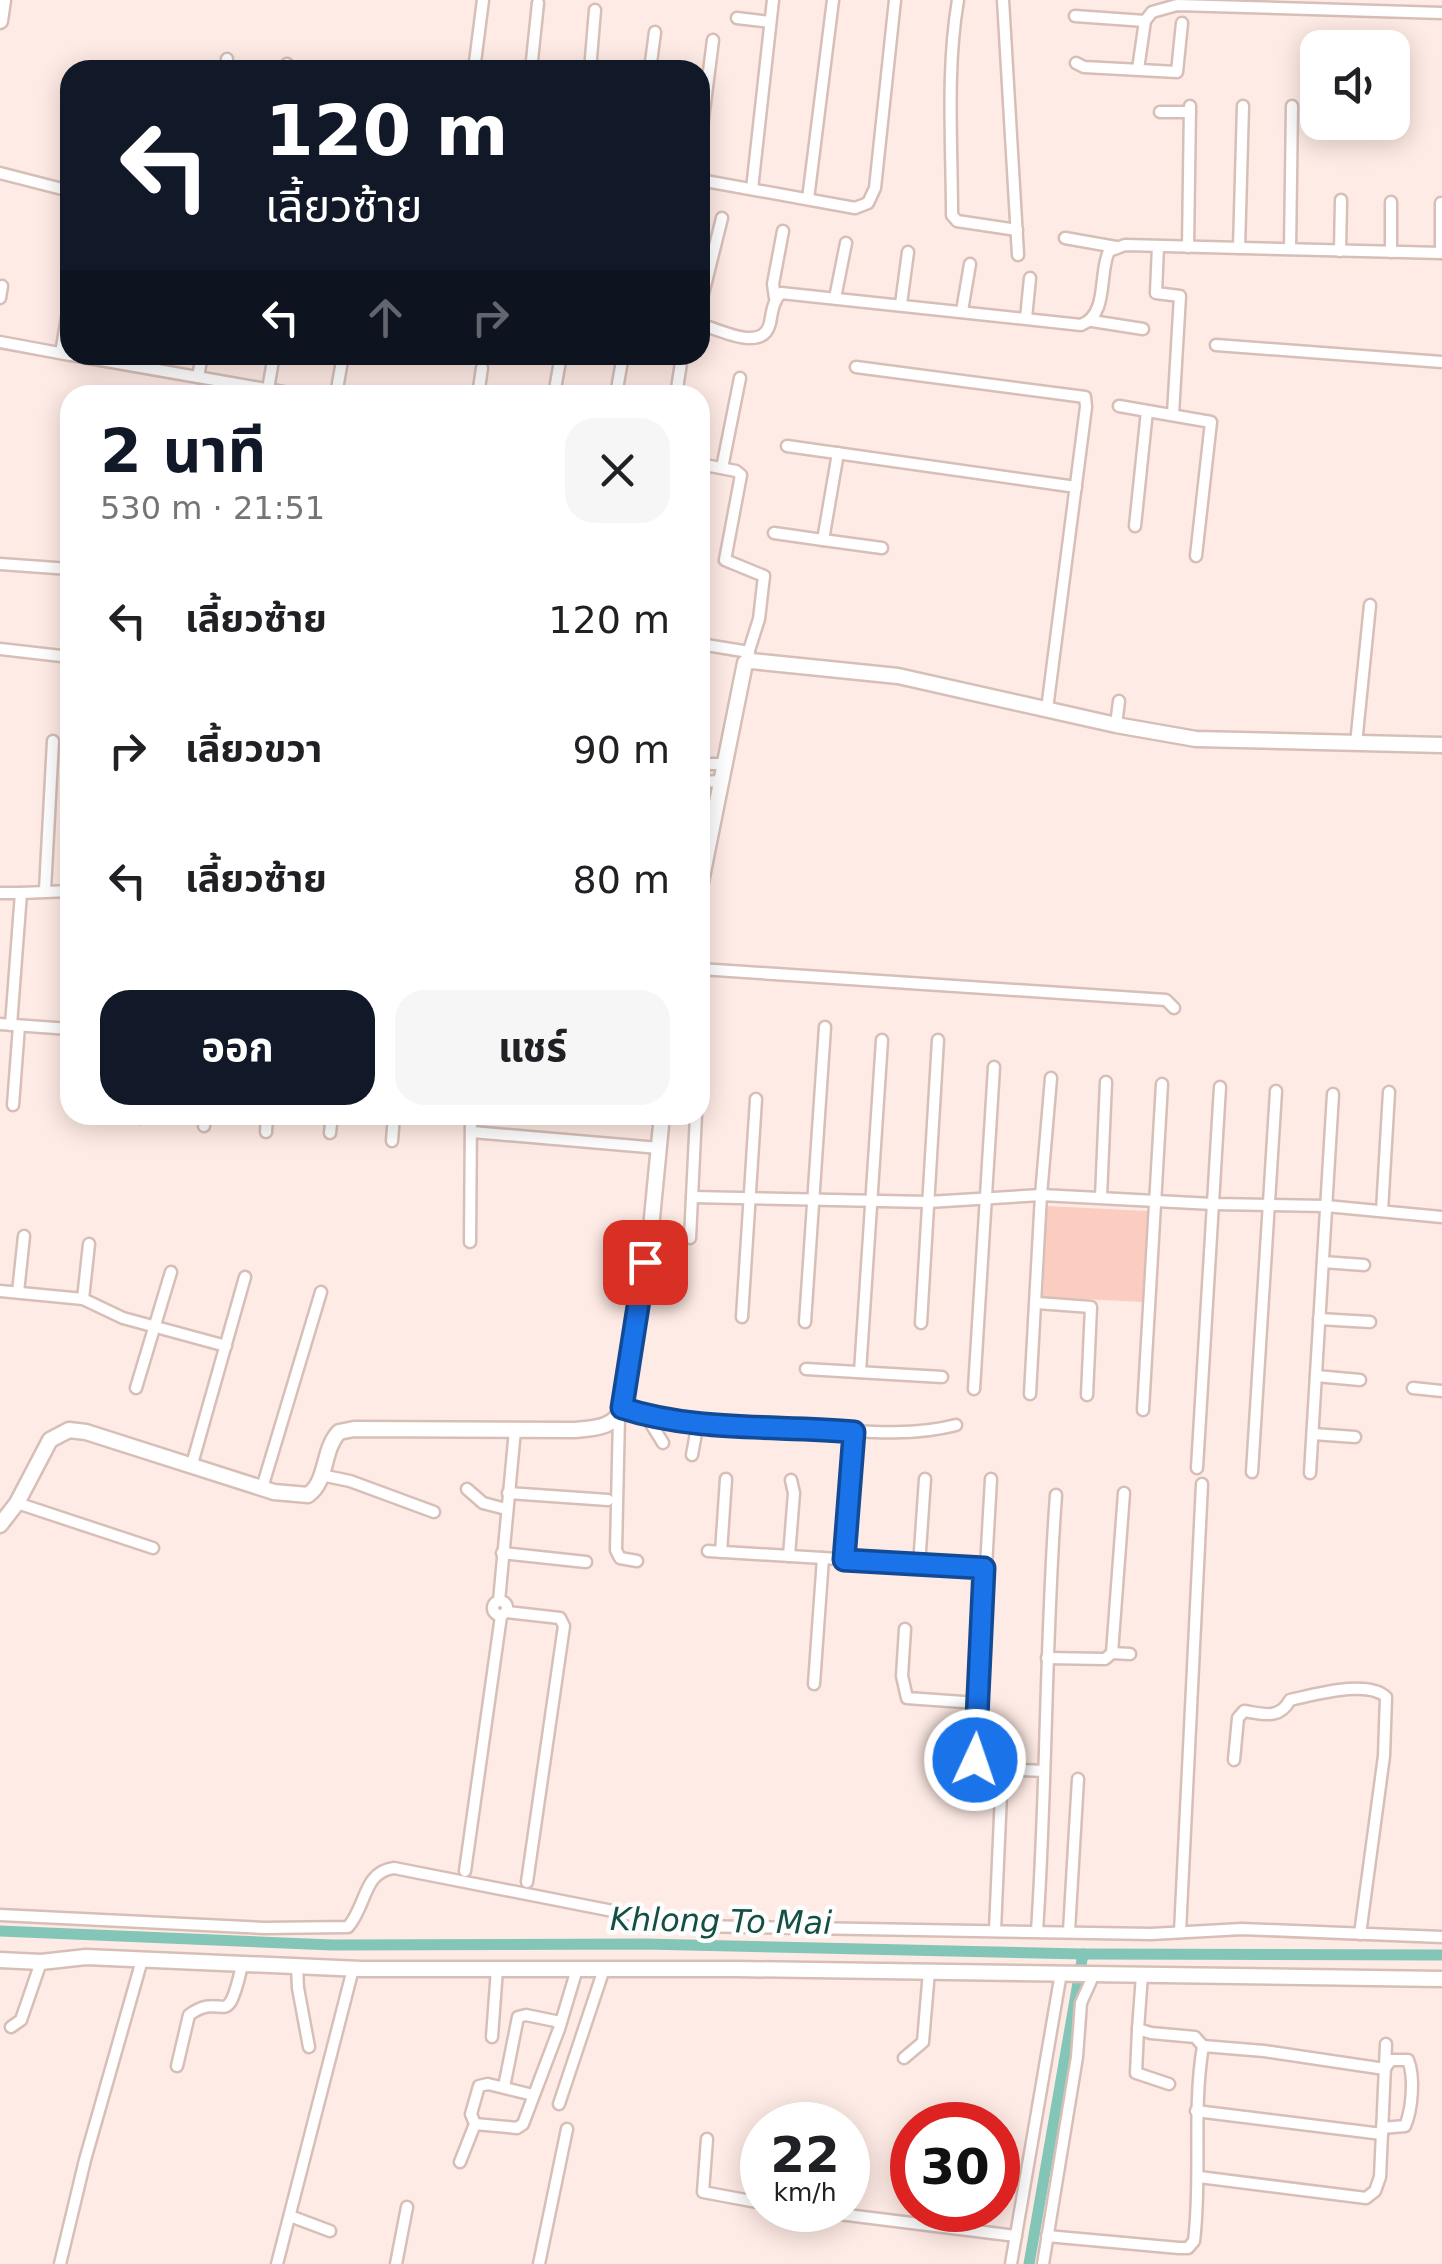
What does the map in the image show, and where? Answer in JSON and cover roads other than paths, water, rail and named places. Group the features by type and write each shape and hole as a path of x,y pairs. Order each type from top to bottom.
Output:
{"street":[{"path":"0,22 3,0"},
{"path":"475,60 483,0"},
{"path":"752,189 773,0"},
{"path":"808,199 833,0"},
{"path":"710,182 855,208 868,203 876,188 895,0"},
{"path":"958,0 951,76 952,215 957,221 1017,230"},
{"path":"1004,0 1018,255"},
{"path":"531,60 538,3"},
{"path":"1138,69 1146,21 1152,12 1192,5 1442,13"},
{"path":"591,60 595,10"},
{"path":"1074,16 1146,21"},
{"path":"736,18 770,22"},
{"path":"1076,63 1084,67 1177,72 1182,24"},
{"path":"651,60 655,32"},
{"path":"710,64 713,40"},
{"path":"1240,248 1243,106"},
{"path":"1290,249 1292,106"},
{"path":"1160,112 1190,109 1188,247"},
{"path":"0,173 60,188"},
{"path":"1340,250 1341,200"},
{"path":"1391,202 1391,252"},
{"path":"1064,238 1116,248 1442,253 1441,203"},
{"path":"710,266 722,218"},
{"path":"710,327 752,339 768,332 784,231"},
{"path":"835,298 846,243"},
{"path":"1158,246 1155,290 1180,296 1173,414"},
{"path":"1092,321 1098,310 1104,261 1108,251 1116,248"},
{"path":"901,304 908,252"},
{"path":"962,311 970,264"},
{"path":"1026,318 1030,278"},
{"path":"776,298 781,293 1143,329"},
{"path":"0,342 60,353"},
{"path":"1216,345 1442,362"},
{"path":"150,365 241,385"},
{"path":"198,377 200,365"},
{"path":"856,366 1085,397 1047,709"},
{"path":"479,385 482,368"},
{"path":"722,468 740,378"},
{"path":"1119,406 1210,422 1196,556"},
{"path":"1136,526 1147,411"},
{"path":"787,446 1076,487"},
{"path":"823,540 838,454"},
{"path":"710,466 741,475 725,560 764,576 759,619 747,658 710,834"},
{"path":"774,533 882,548"},
{"path":"0,564 60,568"},
{"path":"1356,744 1370,605"},
{"path":"710,647 747,658 898,676 1196,739 1442,746"},
{"path":"0,649 60,656"},
{"path":"1116,725 1119,700"},
{"path":"44,890 53,742"},
{"path":"710,764 723,764"},
{"path":"710,782 720,781"},
{"path":"0,894 60,891"},
{"path":"14,1105 10,1025 22,893"},
{"path":"710,970 1166,1000 1174,1008"},
{"path":"10,1025 60,1028"},
{"path":"805,1322 825,1027"},
{"path":"860,1372 882,1040"},
{"path":"921,1323 938,1040"},
{"path":"974,1389 994,1067"},
{"path":"1030,1394 1040,1195 1051,1078"},
{"path":"1101,1197 1106,1082"},
{"path":"1144,1410 1162,1084"},
{"path":"1197,1468 1220,1087"},
{"path":"1252,1472 1276,1091"},
{"path":"1382,1212 1389,1092"},
{"path":"1310,1472 1333,1094"},
{"path":"742,1317 756,1099"},
{"path":"266,1125 266,1132"},
{"path":"330,1133 331,1125"},
{"path":"392,1140 393,1125"},
{"path":"470,1242 472,1125"},
{"path":"637,1560 620,1558 616,1550 620,1412 651,1228 661,1125"},
{"path":"690,1238 696,1125"},
{"path":"472,1132 659,1148"},
{"path":"692,1198 928,1202 1040,1195 1326,1206 1442,1217"},
{"path":"18,1292 24,1236"},
{"path":"83,1299 89,1244"},
{"path":"1323,1262 1364,1265"},
{"path":"136,1388 171,1272"},
{"path":"192,1464 245,1277"},
{"path":"0,1290 83,1299 123,1318 226,1346"},
{"path":"262,1488 321,1292"},
{"path":"1037,1303 1091,1307 1087,1395"},
{"path":"1319,1319 1370,1322"},
{"path":"806,1369 942,1377"},
{"path":"1316,1376 1360,1380"},
{"path":"1413,1388 1442,1391"},
{"path":"0,1525 50,1440 69,1430 262,1488 308,1495 315,1491 331,1441 339,1432 354,1430 601,1427 620,1412 698,1422 854,1432 925,1431 956,1424"},
{"path":"645,1414 663,1443"},
{"path":"692,1455 698,1422"},
{"path":"515,1430 499,1601 493,1608 504,1614 560,1618 564,1626 528,1882"},
{"path":"844,1560 854,1432"},
{"path":"1313,1434 1355,1436"},
{"path":"321,1474 434,1512"},
{"path":"721,1552 726,1479"},
{"path":"920,1566 925,1479"},
{"path":"991,1479 976,1765 1044,1771"},
{"path":"788,1556 794,1493 791,1480"},
{"path":"1180,1932 1202,1484"},
{"path":"467,1489 483,1503 506,1509"},
{"path":"508,1493 608,1500"},
{"path":"1047,1658 1105,1660 1112,1653 1124,1493"},
{"path":"1037,1930 1046,1795 1047,1658 1056,1496"},
{"path":"17,1502 154,1548"},
{"path":"708,1552 984,1568"},
{"path":"502,1554 586,1562"},
{"path":"814,1684 823,1558"},
{"path":"465,1871 504,1614"},
{"path":"905,1628 902,1676 906,1698 978,1703"},
{"path":"1112,1653 1130,1654"},
{"path":"1234,1760 1238,1718 1244,1712 1277,1714 1290,1700 1331,1692 1370,1688 1383,1692 1384,1756 1360,1934"},
{"path":"995,1930 1002,1770"},
{"path":"1069,1931 1078,1779"},
{"path":"0,1916 348,1928 360,1914 372,1877 383,1869 394,1868 689,1926 1180,1932 1242,1928 1442,1937"},
{"path":"0,1960 41,1962 86,1957 354,1969 1442,1979"},
{"path":"60,2264 142,1960"},
{"path":"11,2027 21,2020 41,1962"},
{"path":"177,2066 190,2015 204,2008 226,2008 233,2002 242,1965"},
{"path":"297,1967 309,2047"},
{"path":"277,2264 354,1969"},
{"path":"492,2037 497,1969"},
{"path":"474,2124 517,2128 522,2124 577,1969"},
{"path":"559,2104 604,1969"},
{"path":"904,2058 922,2042 929,1972"},
{"path":"1011,2264 1064,1973"},
{"path":"1042,2264 1077,2057 1081,2002 1090,1974"},
{"path":"1142,1975 1136,2073 1169,2084"},
{"path":"504,2087 518,2017 560,2022"},
{"path":"1048,2236 1188,2248 1194,2241 1199,2176 1196,2111 1202,2046 1195,2037 1151,2034 1138,2029"},
{"path":"1199,2176 1366,2198 1375,2190 1380,2176 1386,2044"},
{"path":"1202,2046 1385,2069"},
{"path":"1196,2111 1382,2131 1400,2128 1408,2122 1411,2066 1408,2060 1390,2060 1385,2069"},
{"path":"460,2162 474,2124 471,2114 479,2086 488,2084 533,2095"},
{"path":"539,2264 567,2129"},
{"path":"707,2139 703,2192 740,2199"},
{"path":"396,2264 407,2207"},
{"path":"290,2216 330,2231"},
{"path":"870,2217 1016,2236"}],"waterway":[{"name":"Khlong To Mai","path":"0,1931 332,1945 644,1944 1083,1954 1442,1955"},
{"path":"1029,2264 1083,1954"}]}
